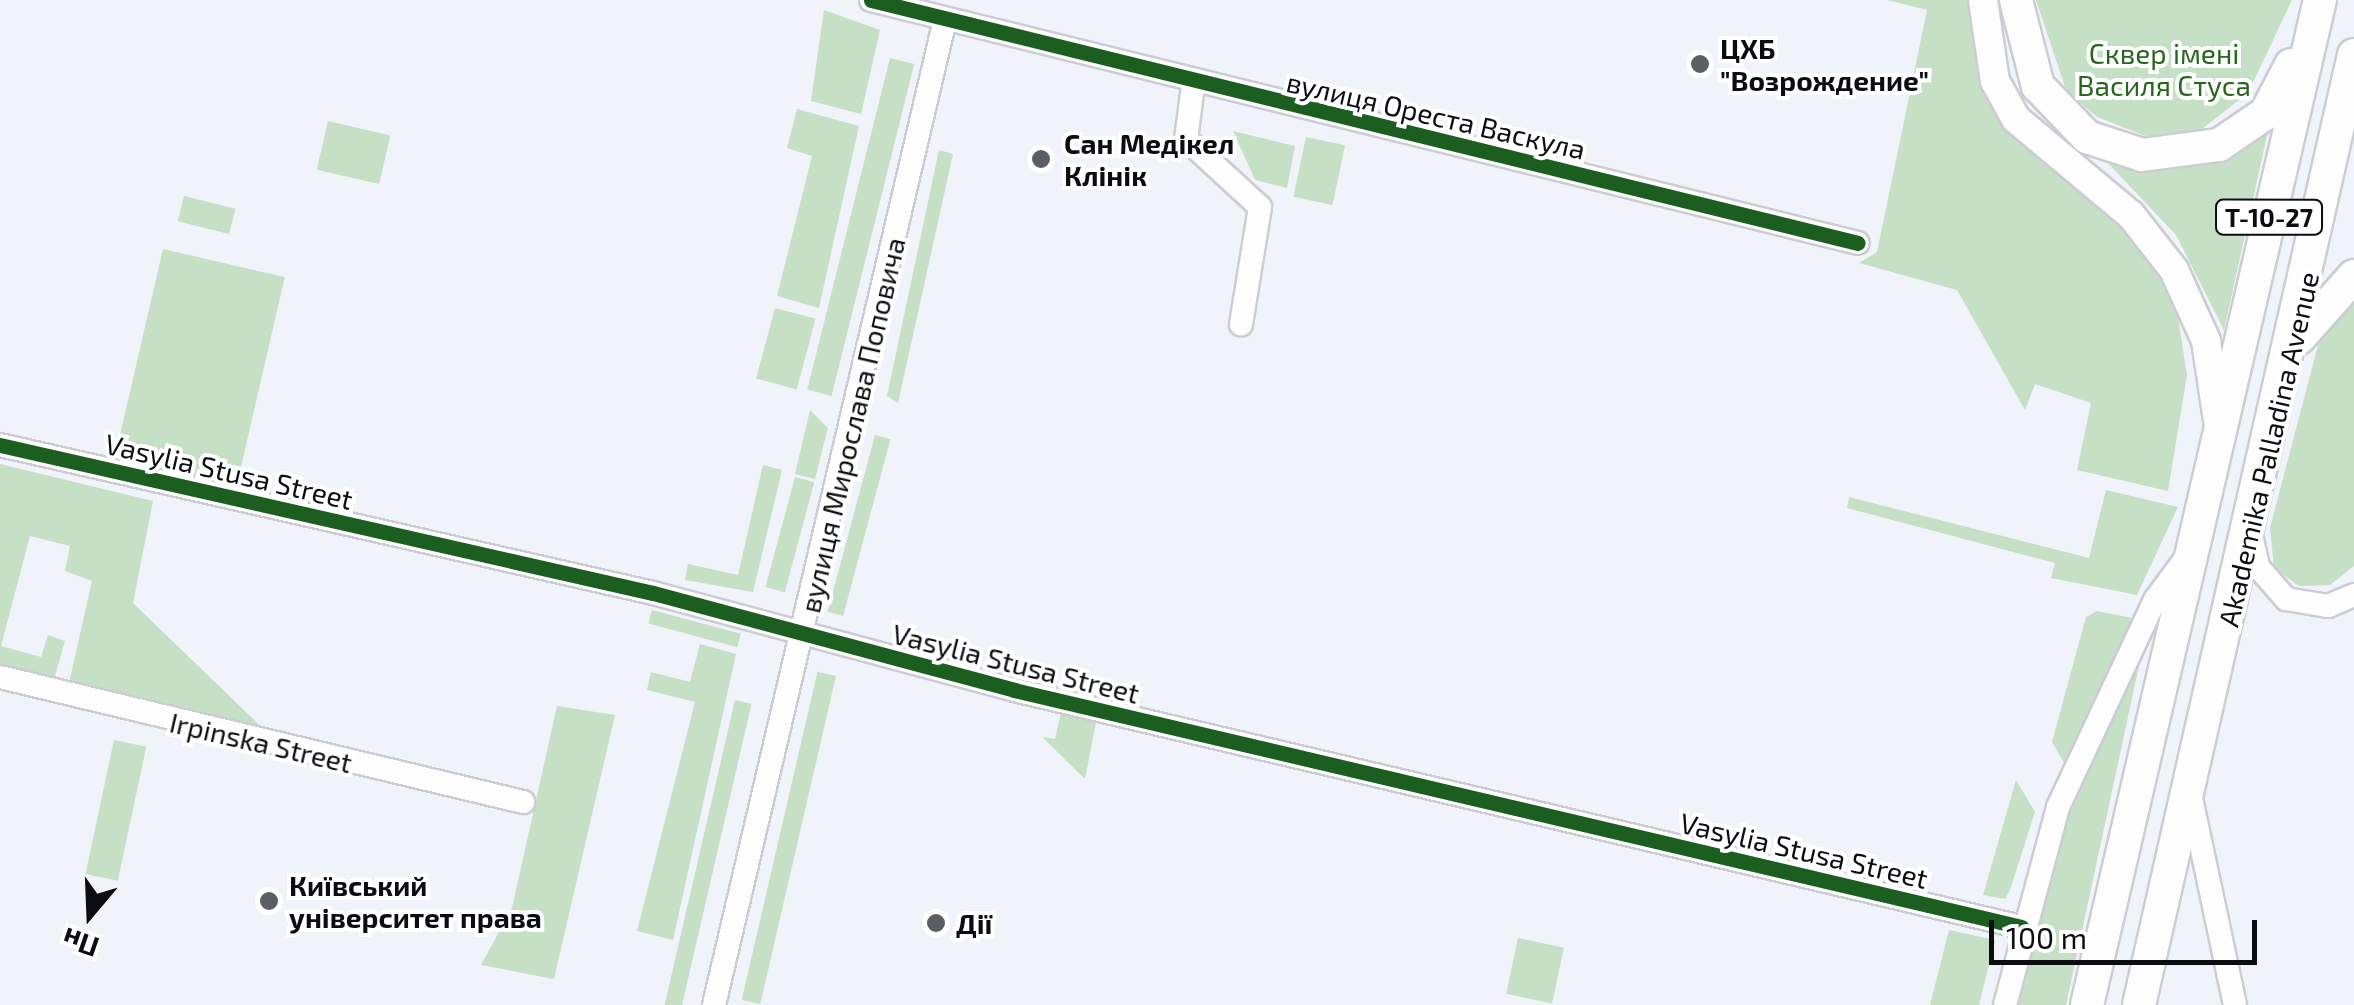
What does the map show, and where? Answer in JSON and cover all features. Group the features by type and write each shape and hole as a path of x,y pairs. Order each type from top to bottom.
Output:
{"highway":[{"path":"2016,0 2026,60 2054,104 2107,147 2171,157 2219,145 2266,113 2318,0"},
{"name":"Akademika Palladina Avenue","path":"2087,1005 2318,0"},
{"name":"Akademika Palladina Avenue","path":"2139,1005 2188,784 2296,341 2354,54"},
{"path":"2296,341 2354,276"}],"main road":[{"path":"1982,0 1995,81 2016,119 2131,215 2174,270 2206,342 2219,434"}],"street":[{"name":"вулиця Ореста Васкула","path":"877,1 1194,86 1858,243"},
{"name":"вулиця Мирослава Поповича","path":"714,1005 945,19"},
{"path":"1194,86 1186,139 1260,207 1241,324"},
{"name":"Vasylia Stusa Street","path":"0,445 652,592 803,636 2021,928"},
{"path":"2250,531 2258,567 2286,599 2328,606 2354,595"},
{"name":"Akademika Palladina Avenue","path":"2004,1005 2021,928 2083,746 2154,600 2188,555"},
{"name":"Irpinska Street","path":"0,678 523,802"},
{"name":"Akademika Palladina Avenue","path":"2188,784 2235,1005"}],"green space":[{"path":"1887,0 1971,0 2000,117 2125,227 2161,276 2176,304 2187,375 2168,491 2077,470 2091,403 2035,384 2025,410 1957,290 1859,263 1877,252 1927,10"},
{"name":"Сквер імені Василя Стуса","path":"2036,0 2292,0 2248,93 2198,132 2148,137 2097,117 2066,90"},
{"path":"824,10 880,30 861,114 811,101"},
{"path":"890,58 914,64 832,396 807,390"},
{"path":"797,109 859,126 819,308 777,296 812,156 787,148"},
{"path":"2272,113 2224,330 2176,235 2105,160 2151,172 2211,160"},
{"path":"328,121 390,135 379,184 317,170"},
{"path":"1233,131 1295,146 1287,188 1255,180"},
{"path":"1306,137 1345,145 1332,205 1293,197"},
{"path":"939,150 953,154 898,403 887,396"},
{"path":"184,196 235,209 229,234 178,221"},
{"path":"163,249 285,277 237,485 115,457"},
{"path":"2354,292 2354,566 2330,585 2299,586 2274,568 2270,528 2318,345"},
{"path":"775,308 816,319 797,389 756,379"},
{"path":"810,410 828,428 815,479 795,474"},
{"path":"875,435 890,439 843,616 828,612"},
{"path":"0,464 153,501 133,603 280,745 69,683 92,581 65,571 70,546 30,536 1,646 41,657 48,635 65,641 54,679 0,665"},
{"path":"763,465 782,470 753,592 685,580 688,564 738,575"},
{"path":"795,477 814,482 785,592 765,587"},
{"path":"2106,490 2178,507 2137,595 2051,578 2055,563 1847,508 1849,497 2089,558"},
{"path":"652,610 741,634 737,647 648,624"},
{"path":"2097,611 2132,618 2066,766 2052,742 2086,617"},
{"path":"2148,624 2066,1005 2018,1005 2084,754"},
{"path":"700,644 736,654 673,940 637,931 695,702 647,690 651,672 690,682"},
{"path":"817,672 836,676 760,1004 742,1000"},
{"path":"735,700 752,704 682,1005 665,1005"},
{"path":"557,706 615,715 554,979 481,965 512,908"},
{"path":"1062,708 1096,722 1085,779 1042,737 1055,739"},
{"path":"114,740 146,747 118,881 86,874"},
{"path":"2016,780 2035,812 2005,899 1983,895"},
{"path":"1949,930 1995,940 1979,1005 1930,1005"},
{"path":"1518,938 1564,948 1552,1004 1506,994"}],"cycle path":[{"path":"871,0 1858,243"},
{"path":"0,445 653,593 1014,690 2021,927"}],"place":[{"name":"ЦХБ \"Возрождение\"","path":"1700,64"},
{"name":"Сан Медікел Клінік","path":"1041,159"},
{"name":"Київський університет права","path":"269,901"},
{"name":"Дії","path":"936,923"}]}
